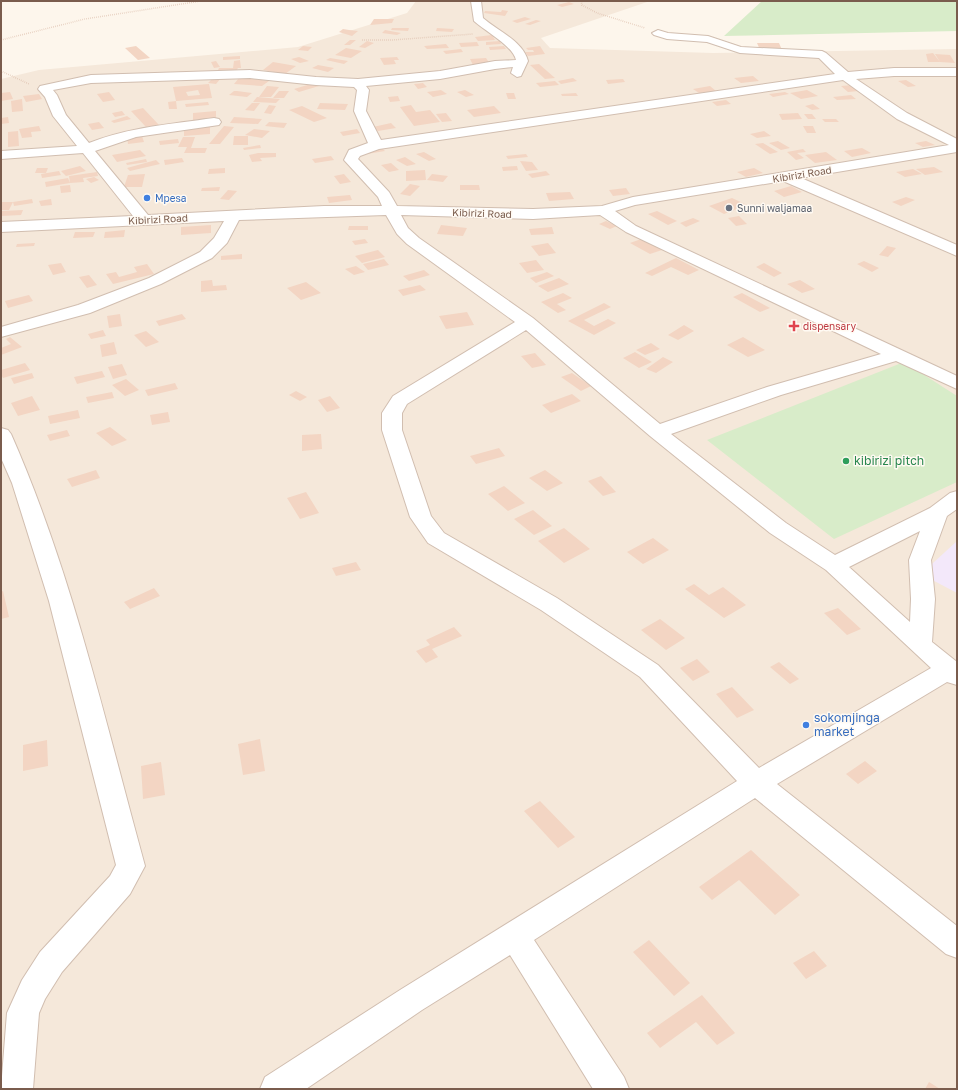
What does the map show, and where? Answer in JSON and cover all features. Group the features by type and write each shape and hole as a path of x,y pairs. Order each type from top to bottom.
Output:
{"street":[{"path":"476,1 478,19 518,52 521,57 517,74"},
{"path":"658,33 667,36 708,39 740,50 822,55 845,76 902,116 957,144"},
{"path":"44,90 66,83 91,80 250,74 316,81 358,83 440,75 521,62"},
{"path":"277,1089 411,1000 516,936 756,783 953,672 920,645 834,565 778,528 657,432 527,322 413,241 402,231 396,222 392,210 384,195 351,160 354,152 376,145 845,76 894,72 957,72"},
{"path":"358,83 363,90 360,111 376,145"},
{"path":"44,90 52,97 60,116 144,220"},
{"path":"1,155 87,149 112,139 135,133 214,122"},
{"name":"Kibirizi Road","path":"1,227 234,215 392,210 521,215 603,210 634,201 957,148"},
{"path":"787,177 957,251"},
{"path":"603,210 631,229 957,383"},
{"path":"1,332 84,309 155,281 206,255 220,240 234,215"},
{"path":"527,322 400,400 392,413 392,430 422,517 436,538 549,604 649,671 756,783 957,944"},
{"path":"657,432 774,391 897,355"},
{"path":"1,434 22,483 61,601 131,866 120,885 50,962 33,990 23,1014 16,1089"},
{"path":"834,565 938,512 957,498"},
{"path":"920,645 923,599 920,560 938,512"},
{"path":"516,936 612,1089"}],"path":[{"path":"1,40 85,19 201,1"},
{"path":"581,1 582,5 597,13 658,33"},
{"path":"362,40 392,40 494,32"},
{"path":"1,71 44,90"}],"shaded area":[{"path":"416,1 650,1 541,38 550,48 713,53 957,49 957,1089 1,1089 1,79 39,70 298,47 407,13"},
{"path":"957,541 957,593 921,574"}],"green space":[{"path":"762,1 957,1 957,31 724,36"},
{"name":"kibirizi pitch","path":"904,362 957,396 957,482 834,539 707,440"}],"building":[{"path":"569,2 574,4 562,7 557,5"},
{"path":"502,10 508,11 505,16 484,13 485,11 501,12"},
{"path":"525,17 531,19 517,23 512,21"},
{"path":"374,19 394,19 392,23 370,25"},
{"path":"536,20 541,21 530,25 525,24"},
{"path":"392,28 409,28 408,31 391,30"},
{"path":"437,28 454,29 452,32 436,31"},
{"path":"343,29 358,31 352,36 339,32"},
{"path":"385,30 401,33 397,35 382,33"},
{"path":"492,35 495,40 478,41 475,37"},
{"path":"350,40 356,40 350,45 344,45"},
{"path":"367,41 374,43 365,48 359,47"},
{"path":"500,41 501,44 486,45 486,42"},
{"path":"477,42 479,46 461,47 459,43"},
{"path":"757,43 779,43 782,50 760,50"},
{"path":"446,44 449,48 427,49 424,46"},
{"path":"136,46 150,58 138,60 125,48"},
{"path":"303,46 312,47 308,51 298,50"},
{"path":"504,46 506,49 490,50 489,47"},
{"path":"540,46 545,54 528,56 525,52 534,52 533,50 528,50 526,48"},
{"path":"346,48 362,51 351,58 335,55"},
{"path":"461,49 463,52 446,54 443,51"},
{"path":"933,53 940,62 928,62 926,54"},
{"path":"935,54 950,55 955,63 940,62"},
{"path":"240,56 240,59 223,60 223,57"},
{"path":"299,57 309,61 300,63 291,59"},
{"path":"397,57 399,60 394,60 396,64 384,65 380,58"},
{"path":"330,58 348,61 344,64 326,60"},
{"path":"486,58 490,64 473,65 470,59"},
{"path":"240,60 241,68 233,68 234,61"},
{"path":"216,61 220,67 214,68 211,62"},
{"path":"273,62 296,66 285,74 263,70"},
{"path":"539,64 555,78 545,79 530,65"},
{"path":"318,65 334,68 328,72 312,68"},
{"path":"219,68 238,68 236,71 218,70"},
{"path":"255,76 262,79 255,79 269,81 262,86 234,84 239,78 254,79"},
{"path":"753,76 759,81 741,83 734,78"},
{"path":"213,78 221,78 216,84 208,83"},
{"path":"573,78 577,81 561,84 558,81"},
{"path":"623,79 625,82 608,84 606,80"},
{"path":"906,80 916,86 908,87 898,81"},
{"path":"555,81 559,85 540,87 536,83"},
{"path":"314,83 319,86 299,92 294,89"},
{"path":"423,83 427,87 418,89 414,84"},
{"path":"209,84 212,98 176,101 173,87","holes":["198,90 200,95 188,96 186,92"]},
{"path":"852,85 859,91 848,92 841,86"},
{"path":"267,86 279,87 271,97 259,97"},
{"path":"710,86 716,91 699,93 693,89"},
{"path":"441,90 447,94 433,97 427,92"},
{"path":"465,90 474,95 466,97 457,92"},
{"path":"807,90 818,96 801,99 790,93"},
{"path":"234,91 252,93 247,97 229,95"},
{"path":"279,91 289,91 284,98 273,98"},
{"path":"10,92 13,99 1,101 1,93"},
{"path":"109,92 115,100 103,102 97,94"},
{"path":"785,92 789,94 773,97 769,94"},
{"path":"506,93 514,93 516,99 508,99"},
{"path":"576,93 578,96 562,96 561,94"},
{"path":"39,94 42,99 26,102 23,96"},
{"path":"851,95 856,99 837,100 833,97"},
{"path":"398,96 400,101 390,102 388,97"},
{"path":"257,97 280,99 276,103 253,102"},
{"path":"22,99 23,111 12,112 11,101"},
{"path":"726,100 731,104 717,106 712,102"},
{"path":"176,101 177,109 169,109 168,102"},
{"path":"208,102 209,105 186,107 185,104"},
{"path":"252,103 260,103 254,111 245,110"},
{"path":"320,103 348,104 345,110 317,109"},
{"path":"813,104 820,109 812,110 805,106"},
{"path":"269,105 276,106 271,114 264,113"},
{"path":"411,105 416,112 430,110 440,122 414,126 400,107"},
{"path":"302,106 327,118 314,122 289,110"},
{"path":"494,106 501,113 474,117 467,110"},
{"path":"143,108 159,125 146,127 131,111"},
{"path":"122,111 125,115 115,117 112,113"},
{"path":"216,111 216,118 193,120 193,113"},
{"path":"446,113 452,121 442,122 436,114"},
{"path":"798,113 802,119 782,120 779,114"},
{"path":"804,114 812,114 816,119 808,119"},
{"path":"127,116 131,119 114,123 111,121"},
{"path":"8,117 9,123 1,124 1,118"},
{"path":"234,117 262,119 258,124 230,123"},
{"path":"822,119 836,119 839,122 825,122"},
{"path":"99,122 104,128 92,130 88,124"},
{"path":"269,122 287,123 284,128 265,126"},
{"path":"391,123 396,128 378,131 373,127"},
{"path":"39,126 41,131 31,132 32,137 22,138 19,129"},
{"path":"210,126 210,134 184,136 184,128"},
{"path":"224,126 234,127 220,144 209,144"},
{"path":"803,126 813,126 816,133 807,133"},
{"path":"254,129 270,131 262,138 245,135"},
{"path":"357,129 360,133 343,136 340,132"},
{"path":"18,131 19,146 8,147 8,132"},
{"path":"764,131 771,136 757,138 750,134"},
{"path":"142,136 144,142 128,144 127,138"},
{"path":"234,136 248,136 248,145 233,145"},
{"path":"183,137 195,137 191,148 207,148 205,153 184,153 187,147 178,147"},
{"path":"178,139 179,143 160,145 159,141"},
{"path":"778,141 790,148 781,150 769,143"},
{"path":"926,141 935,145 923,147 915,143"},
{"path":"763,143 778,152 770,154 755,144"},
{"path":"260,145 261,148 244,150 243,148"},
{"path":"382,148 385,151 367,154 365,150"},
{"path":"862,148 871,153 852,157 844,151"},
{"path":"803,149 806,152 797,153 804,158 796,160 787,152"},
{"path":"140,150 146,156 117,162 112,155"},
{"path":"424,152 436,159 429,161 416,154"},
{"path":"826,152 837,160 815,163 805,155"},
{"path":"258,153 276,153 276,157 260,158 262,161 252,162 249,155"},
{"path":"526,154 528,157 508,159 506,156"},
{"path":"331,156 334,160 315,163 312,159"},
{"path":"405,157 416,164 407,166 396,160"},
{"path":"182,158 184,162 165,165 164,160"},
{"path":"146,159 147,162 127,165 126,163"},
{"path":"156,160 160,164 130,171 127,168"},
{"path":"520,161 532,162 538,170 526,171"},
{"path":"391,163 399,170 389,172 381,165"},
{"path":"80,166 86,171 66,176 61,171"},
{"path":"517,166 518,170 503,171 502,167"},
{"path":"934,167 943,172 925,175 916,169"},
{"path":"37,168 48,168 46,173 35,173"},
{"path":"225,168 225,173 208,174 209,169"},
{"path":"754,168 763,173 746,177 737,172"},
{"path":"913,169 922,174 905,177 896,172"},
{"path":"425,170 426,180 406,181 406,171"},
{"path":"59,171 61,175 42,178 41,174"},
{"path":"546,171 550,175 532,178 528,174"},
{"path":"97,172 98,176 83,178 84,182 70,183 69,176"},
{"path":"145,174 142,187 124,187 128,175"},
{"path":"344,174 351,182 340,184 334,176"},
{"path":"432,174 448,176 443,182 427,180"},
{"path":"94,177 99,180 91,183 86,179"},
{"path":"68,178 70,183 46,187 45,182"},
{"path":"410,184 420,186 410,196 400,194"},
{"path":"70,185 71,192 61,193 60,186"},
{"path":"460,185 479,185 480,190 460,190"},
{"path":"791,186 802,192 784,197 774,191"},
{"path":"220,187 219,191 201,191 202,188"},
{"path":"626,188 630,194 613,196 609,190"},
{"path":"228,190 237,191 229,200 220,199"},
{"path":"570,192 574,199 549,201 546,193"},
{"path":"350,195 352,200 329,203 327,197"},
{"path":"906,197 915,200 901,206 892,202"},
{"path":"732,198 747,205 724,214 709,206"},
{"path":"32,199 33,203 14,206 13,202"},
{"path":"51,199 52,205 41,206 39,201"},
{"path":"2,202 13,202 9,210 1,210"},
{"path":"23,210 21,215 1,216 2,211"},
{"path":"657,211 677,221 668,225 648,214"},
{"path":"739,216 747,224 736,226 728,218"},
{"path":"693,218 700,221 686,227 680,223"},
{"path":"606,221 617,226 610,229 599,224"},
{"path":"211,225 211,233 181,235 181,227"},
{"path":"441,225 467,228 463,236 437,234"},
{"path":"349,226 368,226 368,230 348,230"},
{"path":"552,227 554,234 531,235 529,229"},
{"path":"125,230 124,237 104,238 105,232"},
{"path":"75,232 95,232 93,237 73,238"},
{"path":"644,238 665,249 650,254 630,243"},
{"path":"365,239 368,243 355,245 352,241"},
{"path":"35,243 34,246 16,247 17,244"},
{"path":"548,243 556,253 539,256 531,246"},
{"path":"887,246 896,248 888,257 879,255"},
{"path":"378,250 385,257 362,263 355,256"},
{"path":"242,254 242,259 221,260 221,256"},
{"path":"676,258 699,270 688,275 671,267 652,276 645,273"},
{"path":"384,259 389,265 368,270 363,264"},
{"path":"536,260 544,270 527,273 519,263"},
{"path":"864,261 879,268 872,272 857,264"},
{"path":"61,263 66,272 53,275 48,265"},
{"path":"764,263 782,273 774,277 756,267"},
{"path":"147,264 154,274 113,284 106,274 116,272 119,277 137,272 134,267"},
{"path":"356,266 365,272 354,275 345,269"},
{"path":"424,270 430,275 409,281 403,276"},
{"path":"547,272 554,276 536,283 530,278"},
{"path":"89,275 97,285 87,288 79,277"},
{"path":"559,278 569,284 548,292 538,286"},
{"path":"212,280 213,286 226,285 227,290 201,292 201,281"},
{"path":"800,280 815,289 802,293 787,284"},
{"path":"306,282 321,293 301,300 287,288"},
{"path":"420,285 426,290 403,296 398,290"},
{"path":"563,293 572,298 557,304 566,310 558,313 541,302"},
{"path":"742,293 770,308 760,312 733,297"},
{"path":"29,295 33,301 8,308 5,301"},
{"path":"604,303 611,307 584,320 594,326 608,319 616,323 594,335 568,321"},
{"path":"467,312 474,325 446,329 439,316"},
{"path":"120,314 122,326 109,328 107,316"},
{"path":"182,314 186,319 159,326 156,321"},
{"path":"684,325 694,331 678,340 668,335"},
{"path":"103,330 106,336 91,339 88,334"},
{"path":"146,331 159,342 146,347 134,335"},
{"path":"10,337 22,347 1,355 1,348 11,344 6,339"},
{"path":"743,337 765,350 748,357 727,345"},
{"path":"114,342 117,354 102,357 100,345"},
{"path":"651,343 660,349 645,355 636,350"},
{"path":"635,352 652,362 639,368 623,358"},
{"path":"535,353 546,365 532,368 521,356"},
{"path":"663,357 673,362 656,373 646,369"},
{"path":"25,363 30,370 3,378 1,375 1,370"},
{"path":"122,364 127,375 113,379 108,367"},
{"path":"102,371 105,377 77,384 74,377"},
{"path":"32,373 34,378 14,384 11,378"},
{"path":"572,373 591,386 581,391 561,377"},
{"path":"126,379 139,390 125,396 112,385"},
{"path":"175,383 178,389 148,396 145,390"},
{"path":"296,391 307,397 300,401 289,395"},
{"path":"112,392 114,398 88,403 86,397"},
{"path":"572,394 581,401 551,413 542,405"},
{"path":"32,396 40,410 18,416 11,403"},
{"path":"330,396 340,408 327,412 318,400"},
{"path":"78,410 80,418 50,424 48,416"},
{"path":"168,412 170,422 152,425 150,415"},
{"path":"110,427 127,440 112,446 96,433"},
{"path":"67,430 70,436 50,441 47,435"},
{"path":"321,434 322,449 302,451 302,435"},
{"path":"499,448 505,456 476,464 470,456"},
{"path":"96,470 100,478 72,487 67,479"},
{"path":"545,470 563,483 547,491 529,478"},
{"path":"601,476 616,492 603,496 588,481"},
{"path":"504,486 525,503 508,511 488,494"},
{"path":"306,492 319,513 300,519 287,498"},
{"path":"533,510 552,526 534,535 514,519"},
{"path":"564,528 590,549 564,563 538,541"},
{"path":"653,538 669,550 643,564 627,552"},
{"path":"356,562 361,570 336,576 332,568"},
{"path":"694,584 709,595 723,587 746,605 724,618 685,589"},
{"path":"154,588 160,596 130,609 124,602"},
{"path":"3,591 9,617 1,619 1,592"},
{"path":"838,608 861,629 847,635 824,613"},
{"path":"660,619 685,638 666,650 641,630"},
{"path":"454,627 462,636 432,649 438,657 426,663 416,651 430,645 426,640"},
{"path":"697,659 710,672 693,681 680,668"},
{"path":"779,662 799,679 790,684 770,667"},
{"path":"732,687 754,710 737,718 716,694"},
{"path":"260,739 265,771 243,775 238,744"},
{"path":"47,740 48,766 23,771 23,745"},
{"path":"865,761 877,771 858,784 846,774"},
{"path":"161,762 165,795 143,799 141,766"},
{"path":"540,801 575,837 558,848 524,811"},
{"path":"751,850 800,895 775,915 739,880 712,900 699,887"},
{"path":"649,940 690,983 674,996 633,952"},
{"path":"814,951 827,966 806,979 793,963"},
{"path":"702,995 735,1033 717,1045 696,1022 660,1048 647,1033"},
{"path":"929,1082 940,1089 925,1089"}],"place":[{"name":"Mpesa","path":"147,198"},
{"name":"Sunni waljamaa","path":"729,208"},
{"name":"dispensary","path":"794,326"},
{"name":"kibirizi pitch","path":"846,461"},
{"name":"sokomjinga market","path":"806,725"}]}
